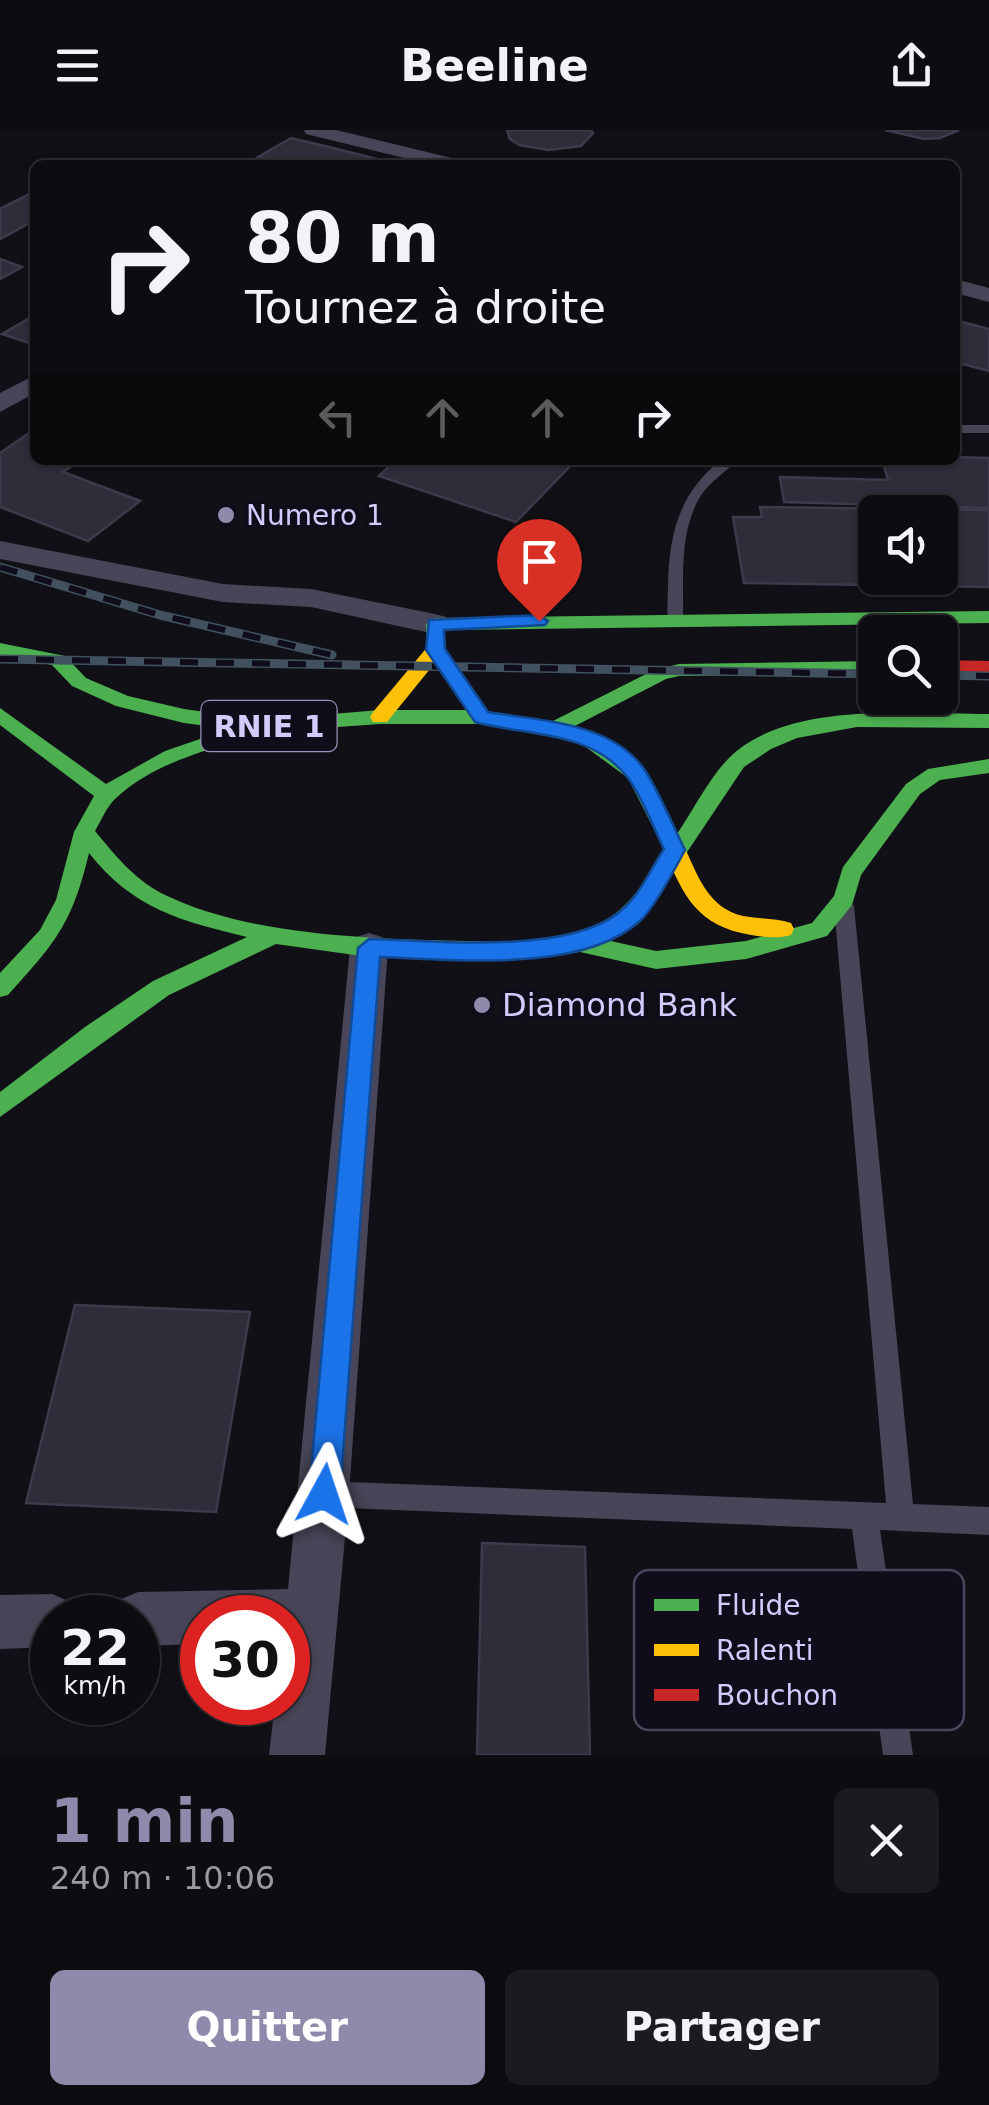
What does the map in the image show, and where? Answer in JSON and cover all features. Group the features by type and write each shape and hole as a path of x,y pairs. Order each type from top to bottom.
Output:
{"main road":[{"path":"435,637 675,621 989,618"},
{"path":"380,717 435,637"},
{"path":"435,637 482,718"},
{"name":"RNIE 1","path":"0,649 58,660 79,682 123,701 184,716 261,727"},
{"path":"958,666 989,667"},
{"path":"553,730 661,674 679,670 858,667"},
{"path":"0,715 106,794"},
{"name":"RNIE 1","path":"84,832 106,794 152,762 180,749 261,727 380,717 482,718 586,736 636,773 675,850"},
{"path":"580,943 632,914 737,762 760,743 797,729 836,724 989,721"},
{"path":"84,832 118,873 150,897 187,914 274,934 369,948 508,951 580,943 656,960 746,950 819,930 844,899 851,873 913,789 936,774 989,766"},
{"path":"0,988 48,936 68,900 84,832"},
{"path":"675,850 696,902 725,923 738,928 819,930"},
{"path":"0,1106 93,1034 161,988 274,934"}],"street":[{"path":"313,130 437,160"},
{"path":"392,160 404,152"},
{"path":"960,287 989,295"},
{"path":"0,404 30,385"},
{"path":"0,550 223,592 312,598 435,637"},
{"path":"296,1755 324,1494 369,948"},
{"path":"0,1622 30,1621"}],"lane":[{"path":"960,429 989,430"},
{"path":"675,621 682,513 708,475 723,465"},
{"path":"844,899 901,1518"},
{"path":"324,1494 989,1521"},
{"path":"864,1516 872,1570"},
{"path":"894,1730 898,1755"}],"building":[{"path":"507,130 593,133 581,146 548,150 519,145 510,139"},
{"path":"885,130 959,130 940,138 924,139"},
{"path":"291,138 377,159 270,160 258,157"},
{"path":"30,194 30,223 0,239 0,209"},
{"path":"0,259 22,267 0,279"},
{"path":"30,318 30,343 2,334"},
{"path":"960,321 989,329 989,371 960,363"},
{"path":"30,432 30,465 73,465 63,472 140,501 88,541 0,507 0,453"},
{"path":"960,457 989,458 989,508 958,507 958,495 858,495 858,504 784,502 780,477 888,480 884,465 960,465"},
{"path":"391,465 571,465 516,522 379,476"},
{"path":"760,507 858,508 858,585 744,583 733,517 762,517"},
{"path":"958,510 989,510 989,587 958,586"},
{"path":"75,1305 250,1312 216,1512 26,1503"},
{"path":"482,1543 585,1547 590,1755 477,1755"}],"railway":[{"path":"0,567 160,615 332,655"},
{"path":"0,659 858,674"},
{"path":"958,675 989,676"}],"traffic: fast":[{"path":"481,717 436,649 435,624 989,617"},
{"path":"0,649 58,660 79,682 123,701 184,716 261,727 380,717 481,717 585,736 636,773 675,850"},
{"path":"553,729 661,674 679,670 858,667"},
{"path":"0,715 106,794 84,832 117,873 150,897 187,914 274,935 369,948 508,951 580,943 633,915 737,762 764,744 793,732 857,720 989,721"},
{"path":"106,794 172,756 244,732"},
{"path":"580,943 656,960 746,950 819,930 844,899 851,873 913,789 935,774 989,766"},
{"path":"0,988 48,936 67,900 84,832"},
{"path":"0,1106 93,1034 161,988 274,935"}],"traffic: slow":[{"path":"380,717 436,649"},
{"path":"675,850 693,889 712,912 740,924 783,929"}],"traffic: jam":[{"path":"958,666 989,667"}],"place":[{"name":"Numero 1","path":"226,515"},
{"name":"Diamond Bank","path":"482,1005"}],"route":[{"path":"324,1494 369,948 508,951 580,943 632,914 675,850 636,773 614,753 586,736 482,718 436,650 435,624 539,621"}]}
